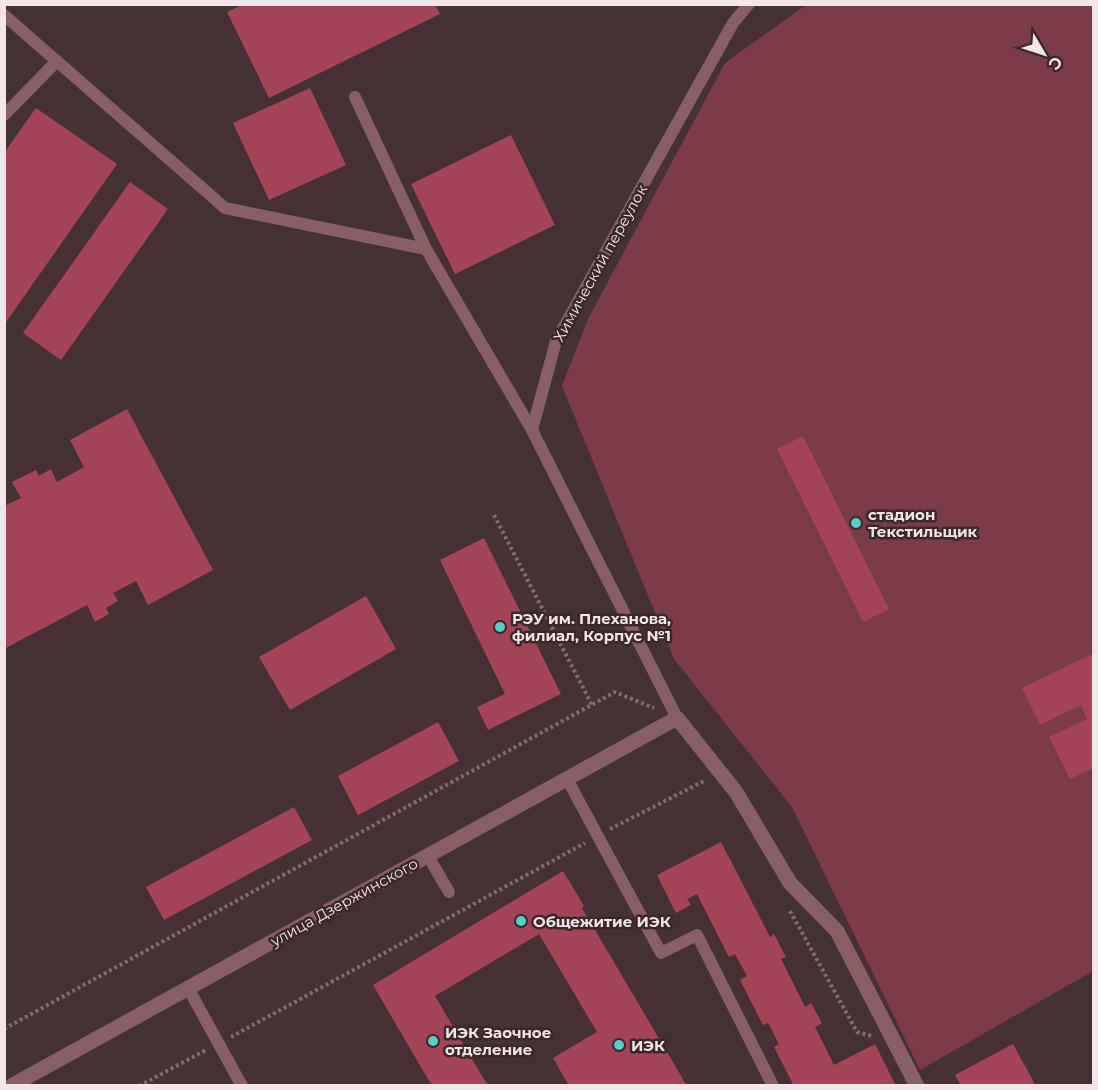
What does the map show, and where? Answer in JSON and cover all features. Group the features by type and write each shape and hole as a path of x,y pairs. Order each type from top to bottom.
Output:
{"street":[{"name":"улица Дзержинского","path":"11,1086 677,718"},
{"path":"677,718 736,792 790,883 837,931 917,1086"}],"lane":[{"name":"Химический переулок","path":"532,430 556,341 733,23 749,4"},
{"path":"4,15 225,208 426,249"},
{"path":"4,115 57,61"},
{"path":"355,97 426,249 532,430 677,718"},
{"path":"567,779 660,953 697,935 773,1086"},
{"path":"428,856 449,892"},
{"path":"188,988 242,1086"}],"path":[{"path":"494,515 592,705"},
{"path":"4,1029 615,692 677,718"},
{"path":"139,1086 598,836 709,779"},
{"path":"789,908 857,1032 896,1044"}],"shaded area":[{"name":"стадион Текстильщик","path":"806,5 1093,5 1093,971 920,1070 792,807 674,659 562,386 588,319 725,63"}],"building":[{"path":"244,4 435,4 440,14 269,98 227,12"},
{"path":"310,88 346,165 269,200 233,123"},
{"path":"36,108 117,164 4,325 4,153"},
{"path":"511,135 555,225 455,274 411,184"},
{"path":"130,182 168,209 61,360 23,333"},
{"path":"127,409 213,570 148,605 136,581 113,593 118,601 106,608 109,614 95,622 87,605 4,649 4,506 21,498 12,482 36,470 39,476 51,469 57,482 84,467 70,440"},
{"path":"803,436 889,609 863,622 777,449"},
{"name":"РЭУ им. Плеханова, филиал, Корпус №1","path":"484,538 561,694 488,730 477,707 505,694 440,560"},
{"path":"366,596 396,649 290,710 259,657"},
{"path":"1094,653 1094,768 1070,779 1049,737 1087,719 1081,705 1040,725 1022,688"},
{"path":"438,722 459,761 358,815 338,776"},
{"path":"294,807 312,840 164,920 146,887"},
{"path":"721,842 770,937 774,934 786,957 781,959 805,1007 811,1003 822,1023 815,1027 834,1065 875,1044 896,1086 794,1086 774,1047 779,1044 768,1023 763,1025 740,980 747,976 735,954 729,957 697,894 687,899 691,905 676,913 657,875"},
{"path":"563,871 584,906 582,908 687,1086 569,1086 553,1058 597,1032 539,934 435,996 488,1086 432,1086 373,985"},
{"path":"1013,1044 1036,1086 961,1086 955,1075"}],"place":[{"name":"стадион Текстильщик","path":"856,523"},
{"name":"РЭУ им. Плеханова, филиал, Корпус №1","path":"500,627"},
{"name":"Общежитие ИЭК","path":"521,921"},
{"name":"ИЭК Заочное отделение","path":"433,1041"},
{"name":"ИЭК","path":"619,1045"}]}
